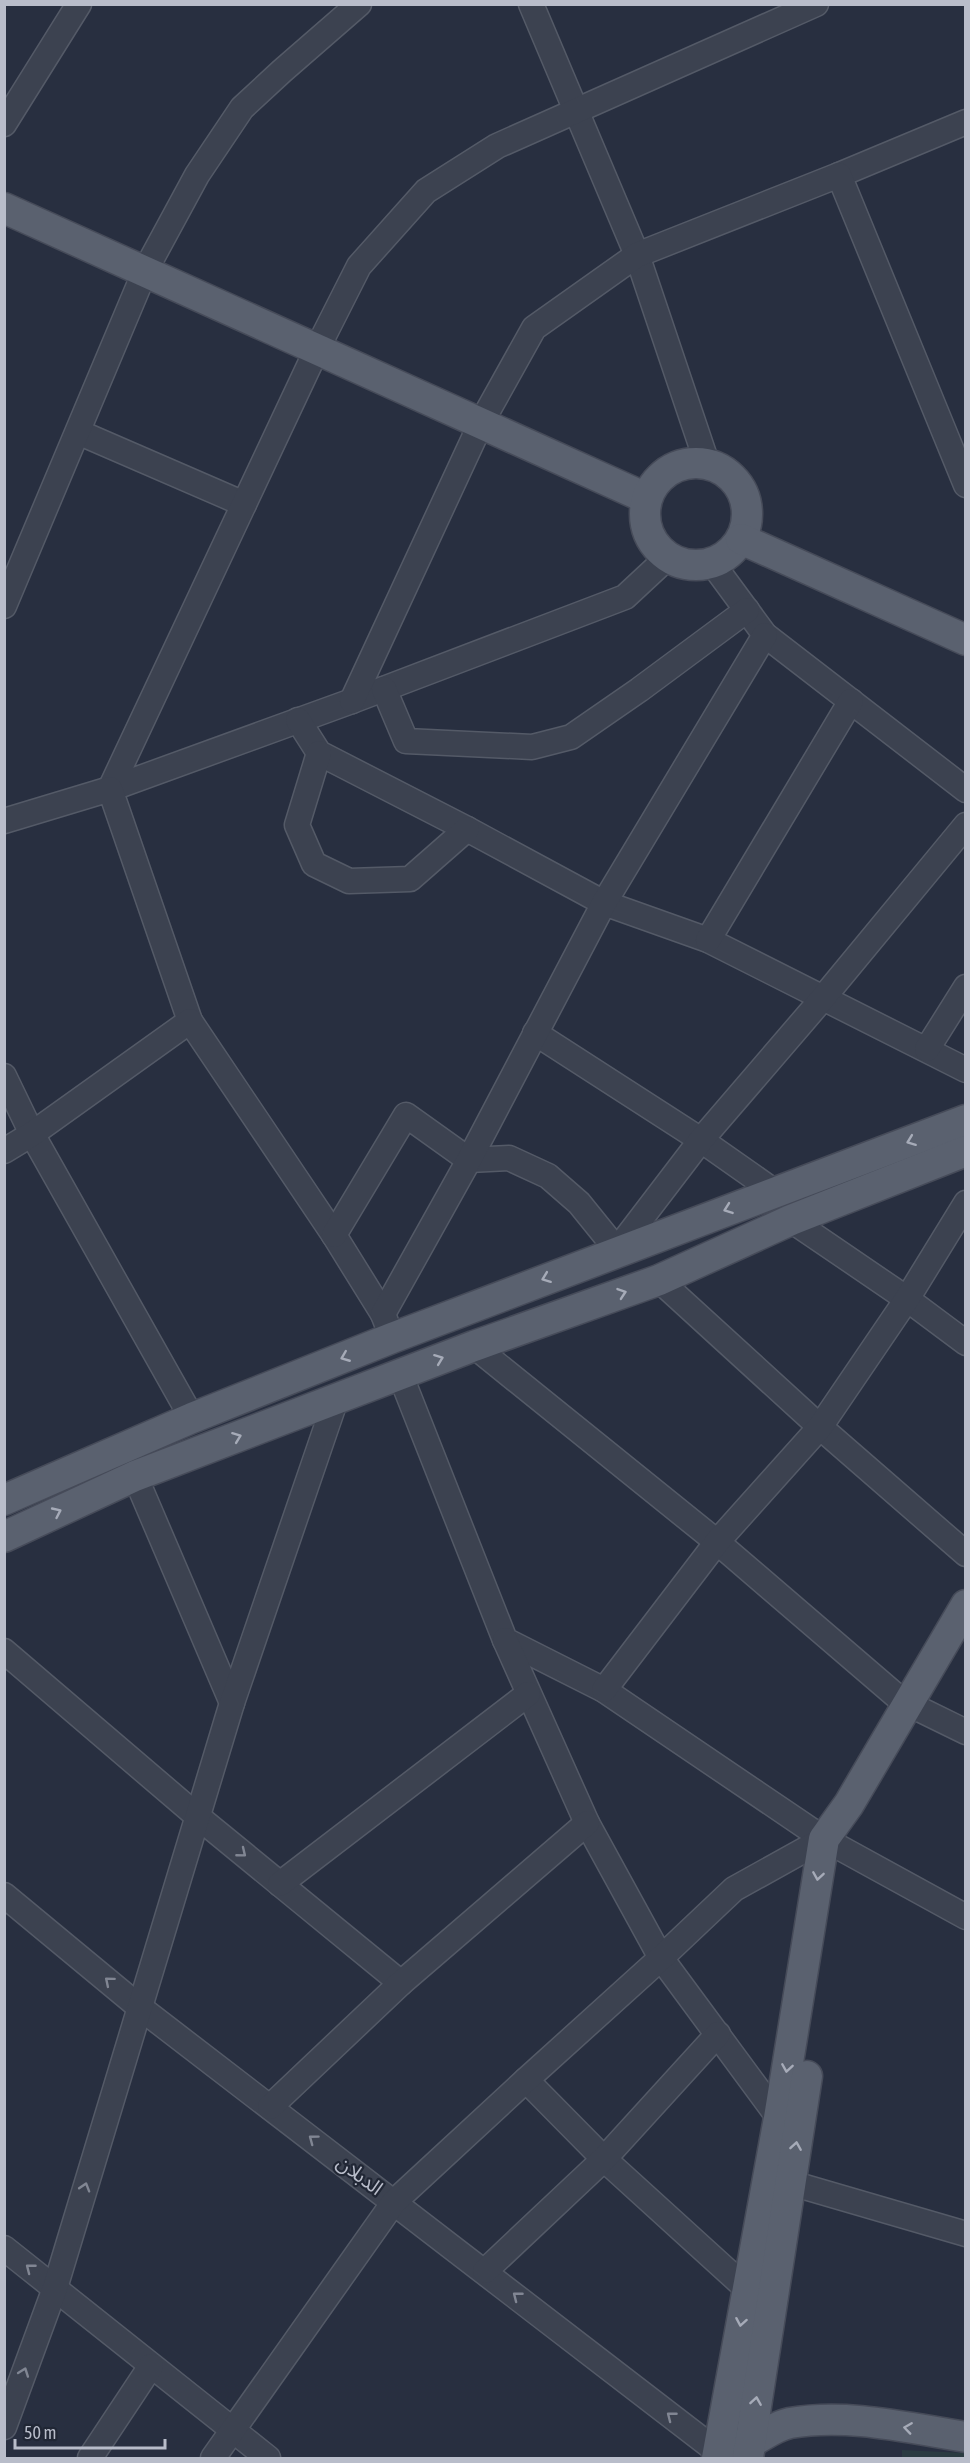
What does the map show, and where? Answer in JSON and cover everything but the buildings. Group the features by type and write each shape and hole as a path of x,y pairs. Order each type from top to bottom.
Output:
{"main road":[{"path":"4,208 646,498"},
{"path":"692,462 707,463 722,469 734,479 743,492 747,508 747,524 741,538 729,553 712,563 697,566 682,564 668,557 655,546 647,531 644,514 646,498 653,484 677,465 692,462"},
{"path":"741,538 966,639"},
{"path":"4,1500 192,1418 387,1326 617,1251 966,1120"},
{"path":"4,1537 135,1476 474,1346 659,1280 791,1220 966,1151"},
{"path":"914,1708 966,1605"},
{"path":"755,2454 718,2455 779,2118 833,1844 849,1804 966,1635"},
{"path":"755,2454 833,1844"},
{"path":"755,2454 768,2432 788,2424 842,2419 966,2437"}],"street":[{"path":"4,124 79,4"},
{"path":"4,606 145,271 197,175 242,108 359,4"},
{"path":"531,4 637,255 707,463"},
{"path":"387,1326 334,1235 190,1021 110,789 316,349 359,266 426,191 497,146 816,4"},
{"path":"352,701 481,423 534,328 637,255 966,122"},
{"path":"839,175 965,484"},
{"path":"78,432 244,504"},
{"path":"4,821 110,789 352,701 625,597 668,557"},
{"path":"712,563 765,635 966,790"},
{"path":"384,689 406,741 532,747 571,736 639,690 747,610"},
{"path":"387,1326 469,1160 604,903 765,635"},
{"path":"708,940 850,701"},
{"path":"298,720 318,753 467,829 604,903 708,940 966,1070"},
{"path":"318,753 297,825 314,864 349,881 410,879 467,829"},
{"path":"334,1235 406,1115 469,1160 509,1158 548,1176 579,1203 617,1251 702,1140 966,825"},
{"path":"927,1050 966,987"},
{"path":"4,1151 32,1134 190,1021"},
{"path":"535,1033 702,1140 775,1192"},
{"path":"4,1076 32,1134 192,1418"},
{"path":"604,1690 717,1542 820,1427 907,1299 966,1203"},
{"path":"791,1220 907,1299 966,1343"},
{"path":"659,1280 820,1427 966,1554"},
{"path":"474,1346 717,1542 914,1708 966,1732"},
{"path":"400,1374 505,1640 587,1823 661,1958 779,2118"},
{"path":"4,2427 55,2288 138,2006 232,1703 336,1399"},
{"path":"135,1476 232,1703"},
{"path":"505,1640 604,1690 833,1844 966,1917"},
{"path":"4,1651 197,1816 401,1983"},
{"path":"280,1884 528,1694"},
{"path":"270,2107 401,1983 587,1823"},
{"path":"213,2458 394,2202 734,1889 833,1844"},
{"name":"الدبلان","path":"4,1895 138,2006 485,2271 718,2455"},
{"path":"485,2271 604,2159 718,2034"},
{"path":"526,2080 604,2159 747,2289"},
{"path":"790,2183 966,2234"},
{"path":"4,2248 268,2458"},
{"path":"90,2458 151,2366"}],"shaded area":[{"path":"902,2450 965,2453 965,2458 902,2458"}]}
